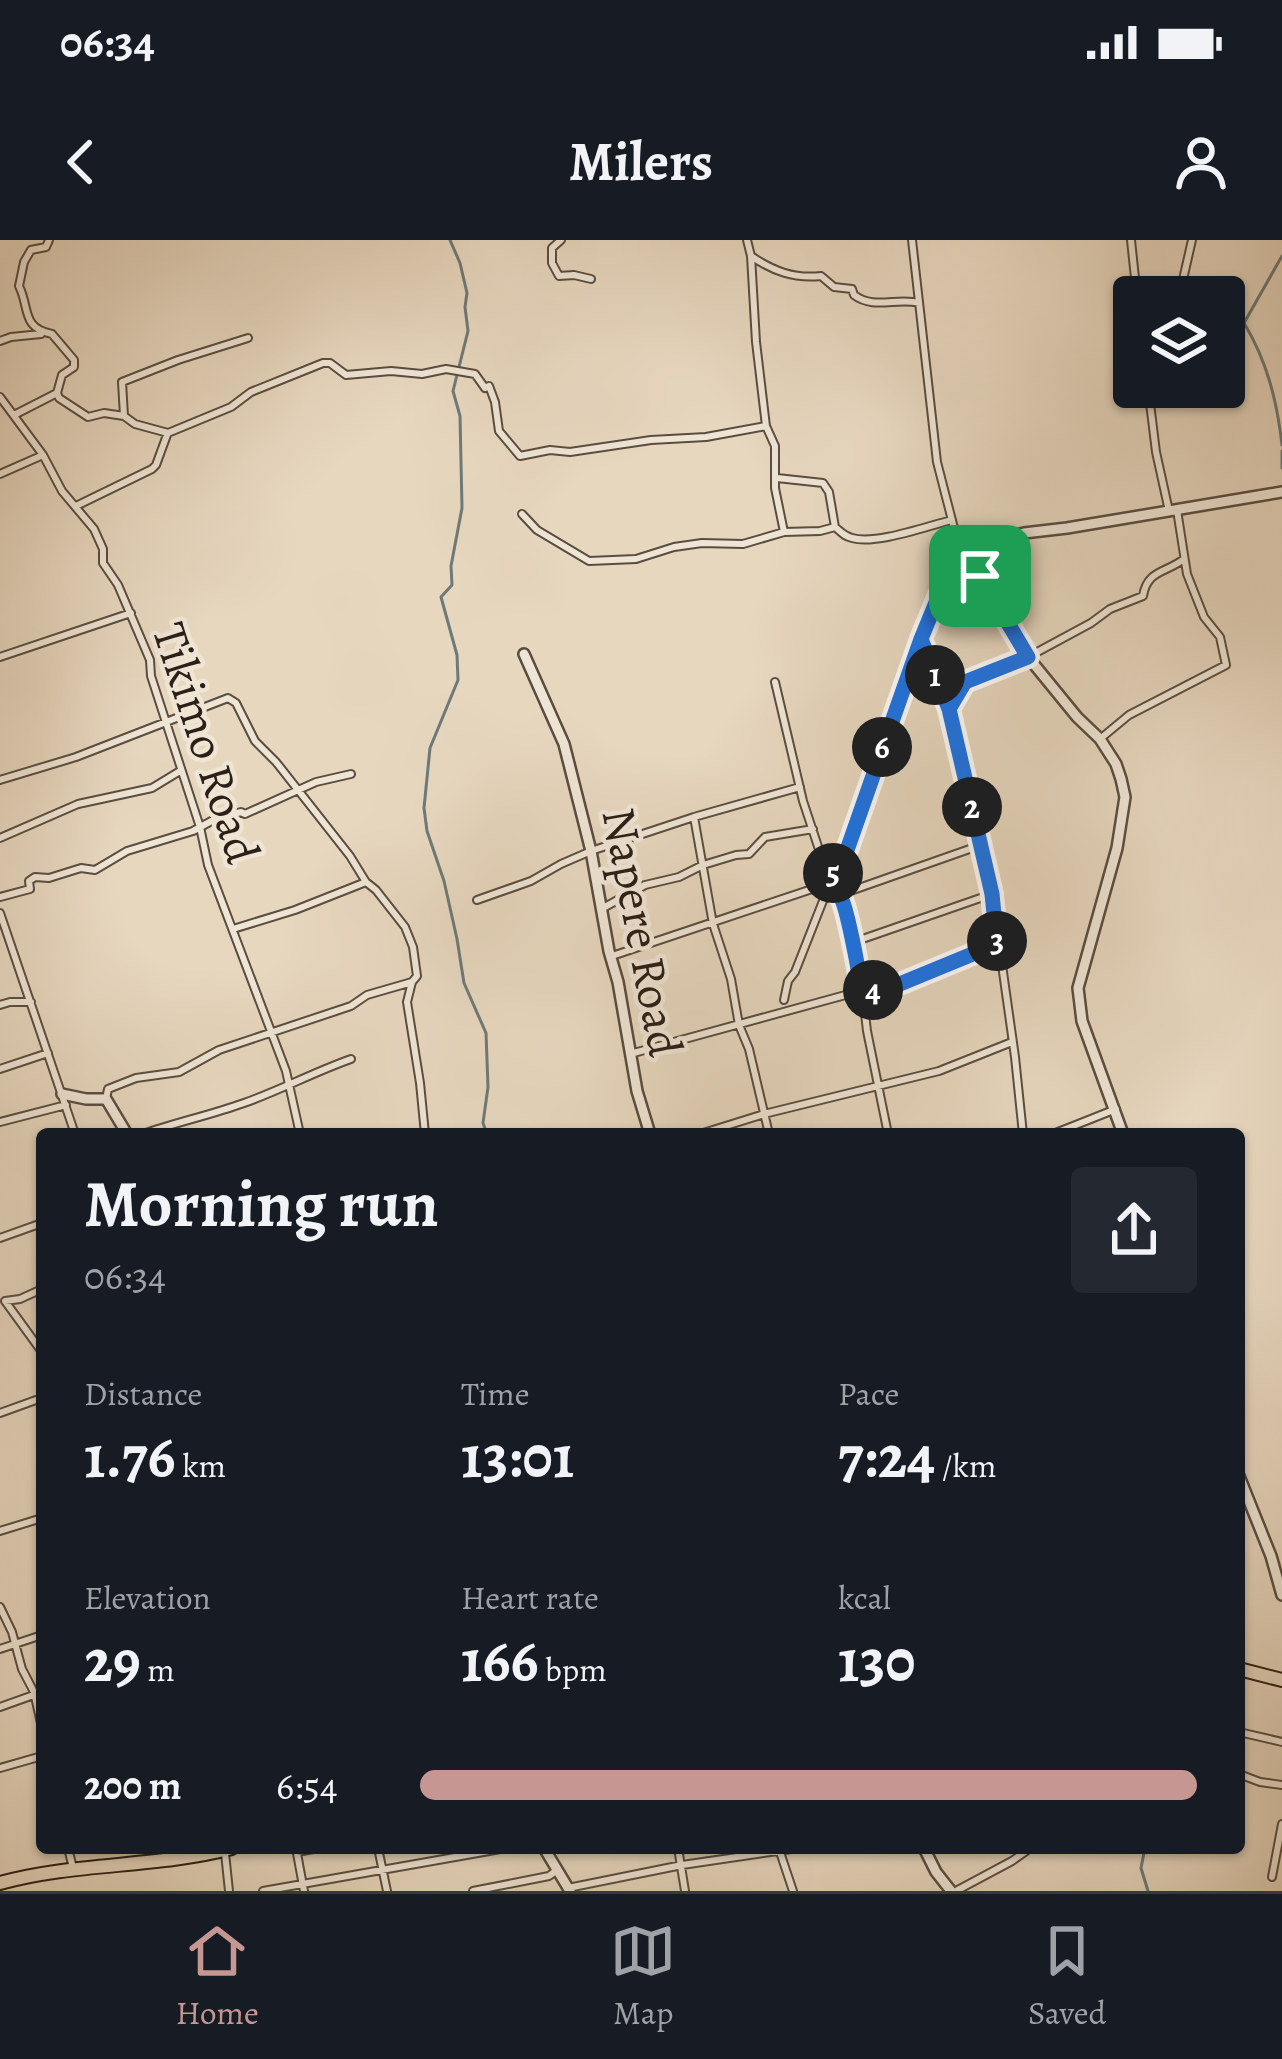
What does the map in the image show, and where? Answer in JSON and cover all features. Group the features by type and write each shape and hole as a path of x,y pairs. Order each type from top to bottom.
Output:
{"main road":[{"path":"1245,1671 1282,1680"},
{"path":"0,1883 73,1868 202,1854"}],"street":[{"path":"44,334 25,312 19,286 24,262 32,250 46,247 49,240"},
{"path":"561,240 551,248 560,277 591,279"},
{"path":"747,240 766,426 775,446 784,532"},
{"path":"912,240 937,462 956,536 1028,657 1100,739 1116,764 1125,797 1117,848 1078,988 1082,1021 1121,1128"},
{"path":"1131,240 1135,276"},
{"path":"1186,276 1192,240"},
{"path":"751,256 784,274 821,276 834,287 852,289 861,301 919,303"},
{"path":"0,341 52,334 74,360 74,367 62,375 59,398 88,417 124,416 168,433 323,363 346,375 446,370 475,374 480,385 489,386 499,430 520,456 706,437 766,426"},
{"path":"124,416 122,382 248,338"},
{"path":"14,416 57,393"},
{"name":"Tikimo Road","path":"0,397 43,455 62,491 94,529 104,563 150,660 208,865 289,1085 298,1128"},
{"path":"1100,739 1129,715 1226,665 1220,638 1204,617 1187,574 1156,452 1151,408"},
{"path":"76,506 152,469 168,433"},
{"path":"0,474 43,455"},
{"path":"775,478 823,484 836,527 845,536 873,540 952,520"},
{"path":"970,554 982,544 1024,533 1282,492"},
{"path":"522,514 543,534 589,561 636,559 674,547 743,544 784,532 836,527"},
{"path":"949,709 965,682 1028,657 1110,609 1143,596 1145,583 1155,572 1185,559"},
{"path":"784,1000 838,861 846,853 944,583 980,576"},
{"path":"0,657 131,614"},
{"path":"921,639 949,709 992,894 1022,1128"},
{"name":"Napere Road","path":"524,654 564,744 648,1128"},
{"path":"776,682 822,863 842,900 860,970 887,1128"},
{"path":"0,780 76,757 228,698 236,704 255,741 405,927 417,976 407,1002 424,1128"},
{"path":"0,838 78,804 152,788 180,771"},
{"path":"0,897 30,889 29,881 35,877 94,870 127,851 217,818 245,814 316,782 351,774"},
{"path":"477,900 531,881 591,851 801,787"},
{"path":"694,817 713,924 768,1128"},
{"path":"601,908 645,885 749,854 765,837 813,829"},
{"path":"838,895 981,845"},
{"path":"233,929 366,882"},
{"path":"610,956 830,883"},
{"path":"851,944 992,894"},
{"path":"0,914 73,1128"},
{"path":"630,1054 860,991 890,988 997,944"},
{"path":"0,951 11,948"},
{"path":"124,1128 106,1099 108,1089 136,1078 179,1072 219,1050 412,982"},
{"path":"0,1005 31,1002"},
{"path":"719,1128 939,1072 1013,1042"},
{"path":"0,1070 48,1053"},
{"path":"163,1128 240,1105 351,1059"},
{"path":"0,1122 64,1099 106,1099"},
{"path":"1066,1128 1116,1109"},
{"path":"0,1238 36,1225"},
{"path":"36,1292 2,1302 36,1344"},
{"path":"0,1413 36,1400"},
{"path":"1245,1491 1282,1595"},
{"path":"0,1531 36,1520"},
{"path":"0,1607 22,1669 36,1690"},
{"path":"0,1649 36,1637"},
{"path":"0,1707 36,1694"},
{"path":"1245,1733 1282,1742"},
{"path":"0,1768 36,1758"},
{"path":"1245,1776 1282,1785"},
{"path":"1272,1877 1282,1824"},
{"path":"70,1854 73,1868"},
{"path":"228,1854 229,1891"},
{"path":"298,1854 304,1887"},
{"path":"379,1854 387,1891"},
{"path":"263,1891 474,1854"},
{"path":"548,1854 569,1890 754,1854"},
{"path":"679,1854 685,1891"},
{"path":"781,1854 793,1891"},
{"path":"927,1854 954,1891 1022,1854"},
{"path":"472,1891 549,1876 557,1870"}],"waterway":[{"path":"450,240 467,293 468,331 453,391 460,416 462,508 452,585 441,597 457,655 458,680 430,748 424,808 464,983 486,1033 485,1128"},
{"path":"1282,256 1244,323 1270,382 1282,445"},
{"path":"1282,451 1282,468"},
{"path":"1144,1854 1141,1868 1148,1891"}],"route":[{"path":"980,576 944,583 921,639 949,709 992,894 997,944 890,988 860,991 860,970 842,900 830,883 846,853 921,639 949,709 965,682 1028,657 980,576"}]}
